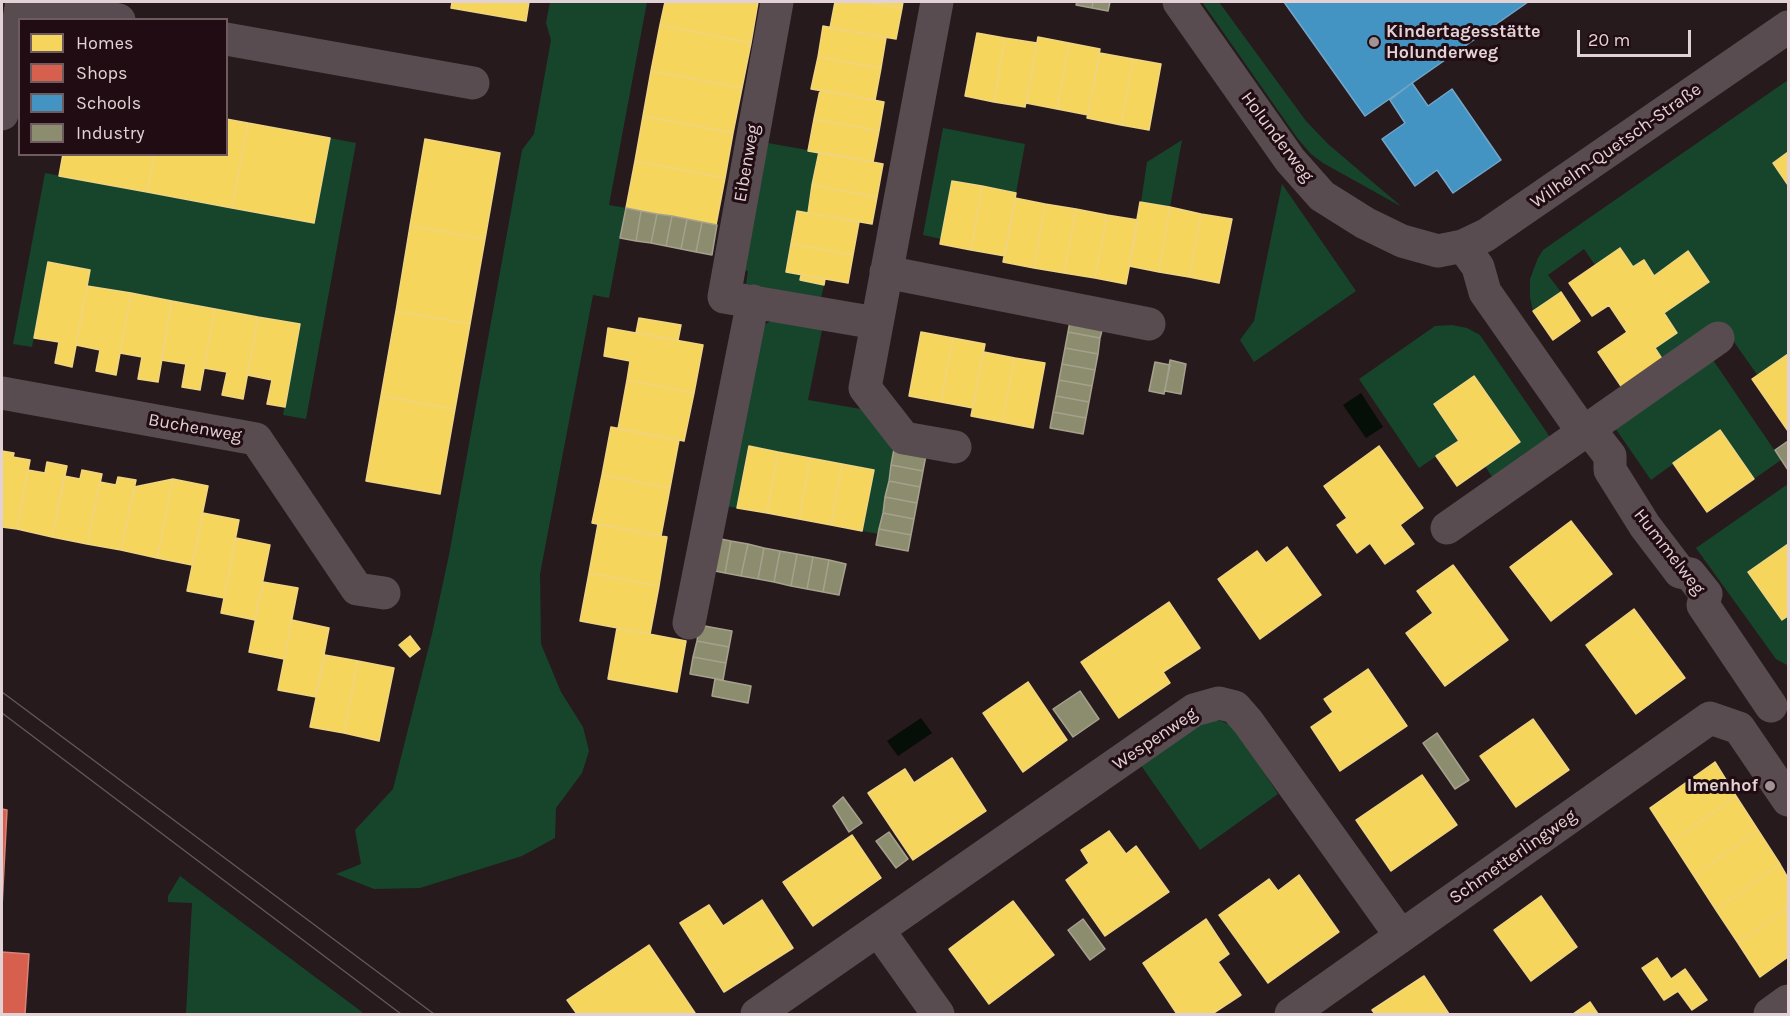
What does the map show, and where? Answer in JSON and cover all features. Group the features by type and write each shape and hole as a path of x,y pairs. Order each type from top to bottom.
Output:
{"street":[{"path":"19,18 22,2 107,18"},
{"name":"Eibenweg","path":"777,2 724,297 876,323"},
{"path":"937,2 865,388 904,438 956,447"},
{"name":"Holunderweg","path":"1179,2 1290,160 1322,196 1365,223 1402,241 1451,249"},
{"path":"2,114 18,24"},
{"name":"Wilhelm-Quetsch-Straße","path":"1451,249 1486,236 1788,27"},
{"path":"228,39 473,83"},
{"name":"Hummelweg","path":"1451,249 1478,267 1485,292 1583,432 1596,438 1610,456 1610,470 1645,526 1680,572 1690,574 1706,594 1703,605 1780,700"},
{"path":"886,272 1149,324"},
{"path":"689,623 753,301"},
{"path":"1447,528 1718,338"},
{"name":"Buchenweg","path":"2,393 256,439 357,589 384,593"},
{"path":"1780,700 1739,728 1788,800"},
{"name":"Wespenweg","path":"758,1014 1194,710 1219,703 1235,707 1248,722 1401,936"},
{"name":"Schmetterlingweg","path":"1291,1014 1710,717 1739,728"},
{"path":"879,931 938,1014"}],"green space":[{"path":"550,2 647,2 609,205 626,208 609,298 593,295 540,574 541,644 561,692 583,727 589,751 582,773 556,808 555,838 522,856 420,888 374,889 336,874 361,864 355,830 393,789 432,634 449,555 522,150 534,134 551,40 546,23"},
{"path":"1202,2 1219,2 1306,121 1328,144 1402,207 1311,154 1298,139"},
{"path":"1788,80 1788,152 1773,163 1788,185 1788,354 1758,376 1720,322 1664,362 1655,348 1677,333 1664,313 1709,282 1688,251 1654,276 1644,260 1633,267 1621,248 1595,265 1584,249 1548,275 1561,292 1533,311 1530,279 1543,250"},
{"path":"943,128 1025,144 1016,193 952,181 941,239 923,235"},
{"path":"330,138 356,143 306,419 283,415 300,324 87,286 90,270 48,262 32,347 13,344 45,173 314,223"},
{"path":"1182,140 1170,207 1141,202 1147,162"},
{"path":"762,142 819,152 808,213 797,211 800,280 824,285 821,298 746,284 748,271 738,269"},
{"path":"1282,184 1356,291 1254,362 1240,340 1254,321"},
{"path":"773,320 823,325 808,400 867,410 894,449 879,534 862,531 873,470 749,447 737,508 720,505 762,326"},
{"path":"1452,325 1467,328 1480,335 1552,440 1494,480 1485,466 1474,376 1434,404 1459,441 1419,468 1359,379 1435,326"},
{"path":"1711,357 1781,460 1754,479 1720,430 1651,480 1613,425"},
{"path":"1788,484 1788,544 1749,572 1781,620 1788,616 1787,665 1776,659 1696,548"},
{"path":"1210,719 1231,725 1278,794 1200,850 1140,764"},
{"path":"180,876 362,1012 361,1014 186,1014 192,903 168,902 168,896"}],"shaded area":[{"path":"1361,393 1383,427 1366,438 1343,405"},
{"path":"921,718 932,733 898,756 887,741"}],"building: Homes":[{"path":"452,2 529,2 526,21 451,8"},
{"path":"665,2 758,2 751,43 660,25"},
{"path":"835,2 863,2 902,8 896,39 830,28"},
{"path":"863,2 903,2 902,8"},
{"path":"660,25 751,43 742,88 651,71"},
{"path":"823,26 886,38 881,68 818,57"},
{"path":"977,33 1005,38 994,102 965,96"},
{"path":"1038,37 1069,43 1057,109 1026,103"},
{"path":"1005,38 1037,43 1025,107 994,102"},
{"path":"1069,43 1100,49 1088,115 1057,109"},
{"path":"1100,53 1133,59 1121,125 1087,118"},
{"path":"818,57 881,68 875,100 811,89"},
{"path":"1133,59 1161,64 1149,130 1121,125"},
{"path":"651,71 742,88 733,133 643,116"},
{"path":"820,90 884,102 879,131 814,119"},
{"path":"643,116 733,133 725,178 635,161"},
{"path":"228,119 248,123 232,208 147,192 154,156 228,156"},
{"path":"814,119 879,131 873,162 808,151"},
{"path":"248,123 330,138 314,223 232,208"},
{"path":"425,139 500,153 485,239 410,226"},
{"path":"819,152 883,164 877,197 812,185"},
{"path":"1788,152 1788,185 1773,163"},
{"path":"63,156 154,156 147,192 59,176"},
{"path":"635,161 725,178 716,225 626,208"},
{"path":"952,181 982,186 971,250 940,244"},
{"path":"812,185 877,197 872,224 808,213"},
{"path":"982,186 1016,193 1005,256 971,250"},
{"path":"1015,198 1045,204 1034,268 1003,262"},
{"path":"1140,202 1170,207 1159,272 1129,266"},
{"path":"1045,204 1076,209 1064,273 1034,268"},
{"path":"1170,207 1201,214 1189,277 1159,272"},
{"path":"1076,209 1107,215 1095,278 1064,273"},
{"path":"797,211 859,222 853,255 791,244"},
{"path":"1201,214 1232,219 1219,283 1189,277"},
{"path":"1107,215 1138,220 1126,284 1095,278"},
{"path":"410,226 485,239 470,324 396,311"},
{"path":"791,244 853,255 848,283 786,272"},
{"path":"1620,248 1633,267 1644,260 1654,276 1688,251 1709,282 1664,313 1677,333 1655,348 1664,362 1623,389 1598,352 1627,332 1609,305 1592,316 1569,283"},
{"path":"48,262 90,270 72,367 55,363 59,342 34,338"},
{"path":"801,275 825,279 824,285 800,280"},
{"path":"87,286 131,293 116,375 96,371 100,350 76,345"},
{"path":"1561,292 1580,321 1553,340 1533,311"},
{"path":"131,293 172,301 158,382 138,379 142,357 120,353"},
{"path":"172,301 215,309 200,390 182,387 186,364 161,360"},
{"path":"215,309 258,317 243,399 222,395 227,372 204,368"},
{"path":"396,311 470,324 455,409 381,396"},
{"path":"258,317 300,324 285,407 267,404 272,380 247,375"},
{"path":"639,318 681,325 678,340 636,333"},
{"path":"608,328 703,345 694,393 627,380 630,361 604,356"},
{"path":"921,332 953,338 941,402 909,396"},
{"path":"953,338 985,344 973,408 941,402"},
{"path":"984,352 1015,358 1002,422 971,416"},
{"path":"1788,354 1788,431 1752,379"},
{"path":"1015,358 1045,363 1033,428 1002,422"},
{"path":"1474,376 1520,442 1457,486 1436,456 1459,441 1434,404"},
{"path":"627,380 694,393 684,441 618,429"},
{"path":"381,396 455,409 440,494 366,481"},
{"path":"611,427 679,440 670,488 602,475"},
{"path":"1720,430 1754,479 1707,512 1673,463"},
{"path":"749,446 778,452 767,513 737,508"},
{"path":"1379,446 1423,508 1400,525 1414,544 1385,564 1370,543 1357,553 1337,525 1347,518 1324,486"},
{"path":"2,451 14,453 13,457 30,460 17,529 2,527"},
{"path":"778,452 810,458 799,519 767,513"},
{"path":"810,458 842,464 831,525 799,519"},
{"path":"47,462 67,466 52,537 17,529 28,470 45,473"},
{"path":"842,464 874,470 862,531 831,525"},
{"path":"82,470 102,474 87,544 52,537 64,476 80,479"},
{"path":"602,475 670,488 661,536 592,523"},
{"path":"118,477 136,480 121,550 87,544 100,482 116,485"},
{"path":"173,479 157,558 121,550 134,487"},
{"path":"173,479 208,486 192,565 157,558"},
{"path":"203,513 239,520 224,598 187,591"},
{"path":"1571,521 1612,574 1551,621 1510,567"},
{"path":"598,524 667,537 659,586 589,573"},
{"path":"236,538 270,545 255,620 221,613"},
{"path":"1788,544 1788,616 1782,620 1748,572"},
{"path":"1287,547 1321,595 1260,639 1218,579 1257,551 1266,563"},
{"path":"1453,565 1508,640 1445,686 1406,633 1433,613 1417,591"},
{"path":"589,573 659,586 650,634 580,621"},
{"path":"263,582 298,588 284,659 249,652"},
{"path":"1169,602 1200,648 1163,672 1170,683 1119,718 1081,662"},
{"path":"1634,609 1685,678 1636,714 1586,645"},
{"path":"292,620 329,628 316,697 278,690"},
{"path":"617,628 686,641 677,692 608,679"},
{"path":"410,636 420,649 410,657 399,645"},
{"path":"325,655 358,661 344,733 310,727"},
{"path":"358,661 394,668 379,741 344,733"},
{"path":"1368,669 1407,726 1340,771 1311,727 1333,712 1324,699"},
{"path":"1028,682 1067,740 1023,772 983,713"},
{"path":"1533,719 1569,770 1516,807 1480,756"},
{"path":"952,758 986,811 913,860 868,793 905,769 914,783"},
{"path":"1715,762 1736,796 1672,842 1650,808"},
{"path":"1422,775 1457,825 1391,871 1356,820"},
{"path":"1736,796 1758,830 1694,876 1672,842"},
{"path":"1758,830 1780,864 1716,910 1694,876"},
{"path":"1109,831 1126,854 1136,846 1169,892 1105,936 1066,880 1089,863 1081,850"},
{"path":"852,835 881,878 813,926 783,882"},
{"path":"1780,864 1788,878 1788,908 1738,943 1716,910"},
{"path":"1299,875 1339,932 1268,983 1219,915 1269,879 1278,891"},
{"path":"1541,896 1577,947 1531,981 1494,930"},
{"path":"762,900 793,948 724,992 680,923 709,905 723,926"},
{"path":"1013,901 1054,955 989,1004 949,949"},
{"path":"1788,908 1788,957 1760,977 1738,943"},
{"path":"1206,919 1229,954 1218,962 1241,995 1212,1014 1177,1014 1143,963"},
{"path":"649,945 695,1013 577,1014 567,1000"},
{"path":"1657,958 1671,979 1685,969 1707,1000 1692,1010 1678,991 1664,1000 1642,968"},
{"path":"1424,976 1449,1014 1375,1014 1372,1010"},
{"path":"1590,1002 1598,1014 1573,1014"}],"building: Shops":[{"path":"2,809 7,810 2,907"},
{"path":"2,952 29,954 25,1014 2,1014"}],"building: Schools":[{"name":"Kindertagesstätte Holunderweg","path":"1284,2 1528,2 1365,116"},
{"path":"1412,83 1428,106 1452,89 1501,160 1453,193 1437,170 1415,186 1382,139 1405,123 1390,100"}],"building: Industry":[{"path":"1077,2 1093,2 1092,8 1076,5"},
{"path":"1093,2 1110,2 1108,11 1092,8"},
{"path":"626,208 641,211 636,241 620,238"},
{"path":"641,211 657,214 651,243 636,241"},
{"path":"657,214 672,216 666,246 651,243"},
{"path":"672,216 687,219 681,249 666,246"},
{"path":"687,219 702,222 696,252 681,249"},
{"path":"702,222 717,225 712,255 696,252"},
{"path":"1071,316 1104,323 1100,338 1068,332"},
{"path":"1068,332 1100,338 1098,354 1065,348"},
{"path":"1065,348 1098,354 1095,370 1062,364"},
{"path":"1170,360 1186,364 1181,394 1165,391"},
{"path":"1155,362 1170,365 1164,394 1149,391"},
{"path":"1062,364 1095,370 1092,386 1059,380"},
{"path":"1059,380 1092,386 1089,402 1056,396"},
{"path":"1056,396 1089,402 1086,418 1053,412"},
{"path":"1053,412 1086,418 1083,434 1050,428"},
{"path":"1788,441 1788,470 1775,450"},
{"path":"894,449 926,455 923,471 891,465"},
{"path":"891,465 923,471 920,487 889,481"},
{"path":"889,481 920,487 917,503 885,497"},
{"path":"885,497 917,503 914,519 883,513"},
{"path":"883,513 914,519 911,535 879,529"},
{"path":"879,529 911,535 908,551 876,545"},
{"path":"716,538 731,541 725,573 710,570"},
{"path":"731,541 748,544 741,576 725,573"},
{"path":"748,544 764,548 758,579 741,576"},
{"path":"764,548 780,551 774,582 758,579"},
{"path":"780,551 797,554 791,586 774,582"},
{"path":"797,554 813,557 807,589 791,586"},
{"path":"813,557 829,560 823,592 807,589"},
{"path":"829,560 846,564 839,595 823,592"},
{"path":"699,625 732,631 729,647 697,641"},
{"path":"697,641 729,647 726,663 693,657"},
{"path":"693,657 726,663 723,680 690,674"},
{"path":"715,679 751,686 748,703 712,696"},
{"path":"1080,691 1099,719 1073,737 1053,709"},
{"path":"1437,733 1469,780 1455,789 1423,743"},
{"path":"843,797 862,823 849,832 833,806"},
{"path":"889,832 908,859 896,868 876,841"},
{"path":"1083,919 1105,949 1090,960 1068,930"}],"tram line":[{"path":"2,692 434,1014"},
{"path":"2,713 401,1014"}],"place":[{"name":"Kindertagesstätte Holunderweg","path":"1374,42"},
{"name":"Imenhof","path":"1770,786"}]}
